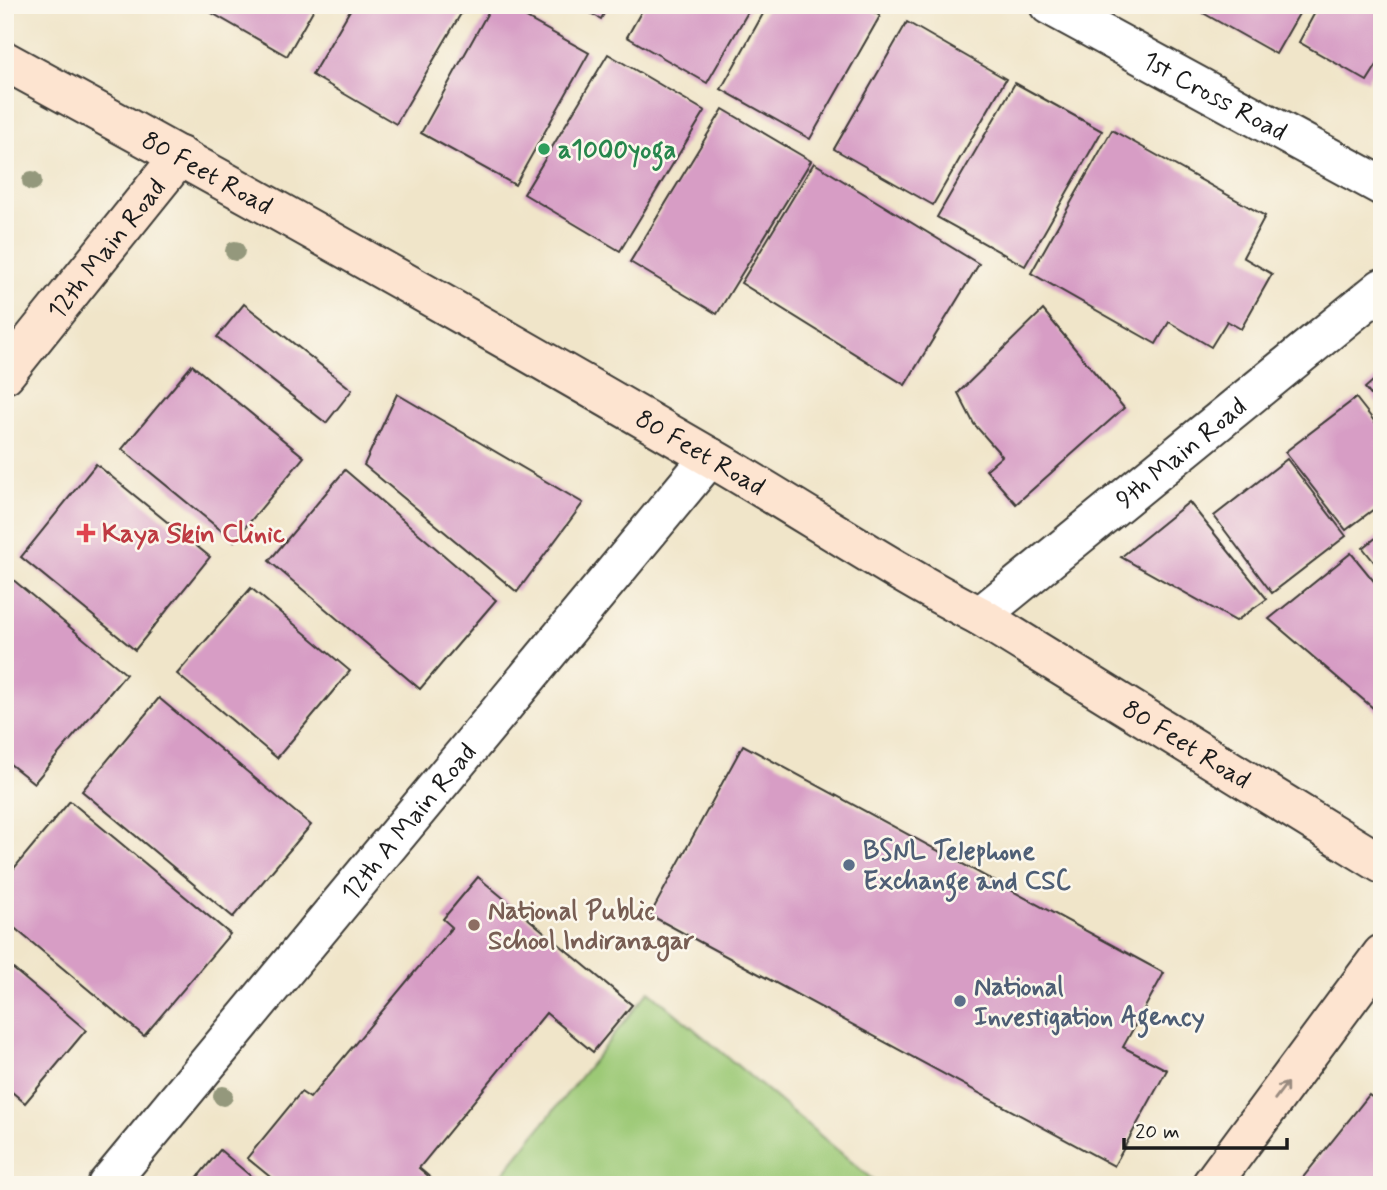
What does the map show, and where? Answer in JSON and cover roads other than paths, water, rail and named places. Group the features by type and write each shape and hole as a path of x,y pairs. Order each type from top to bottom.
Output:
{"main road":[{"name":"80 Feet Road","path":"5,61 180,156 710,457 934,592 980,616 1382,864"},
{"name":"12th Main Road","path":"5,374 180,156"},
{"path":"1211,1185 1382,954"}],"street":[{"name":"1st Cross Road","path":"1049,5 1382,186"},
{"name":"9th Main Road","path":"980,616 1382,288"},
{"name":"12th A Main Road","path":"107,1185 710,457"}],"place":[{"name":"a1000yoga","path":"544,149"},
{"name":"Kaya Skin Clinic","path":"86,533"},
{"name":"BSNL Telephone Exchange and CSC","path":"849,865"},
{"name":"National Public School Indiranagar","path":"474,925"},
{"name":"National Investigation Agency","path":"960,1001"}]}
